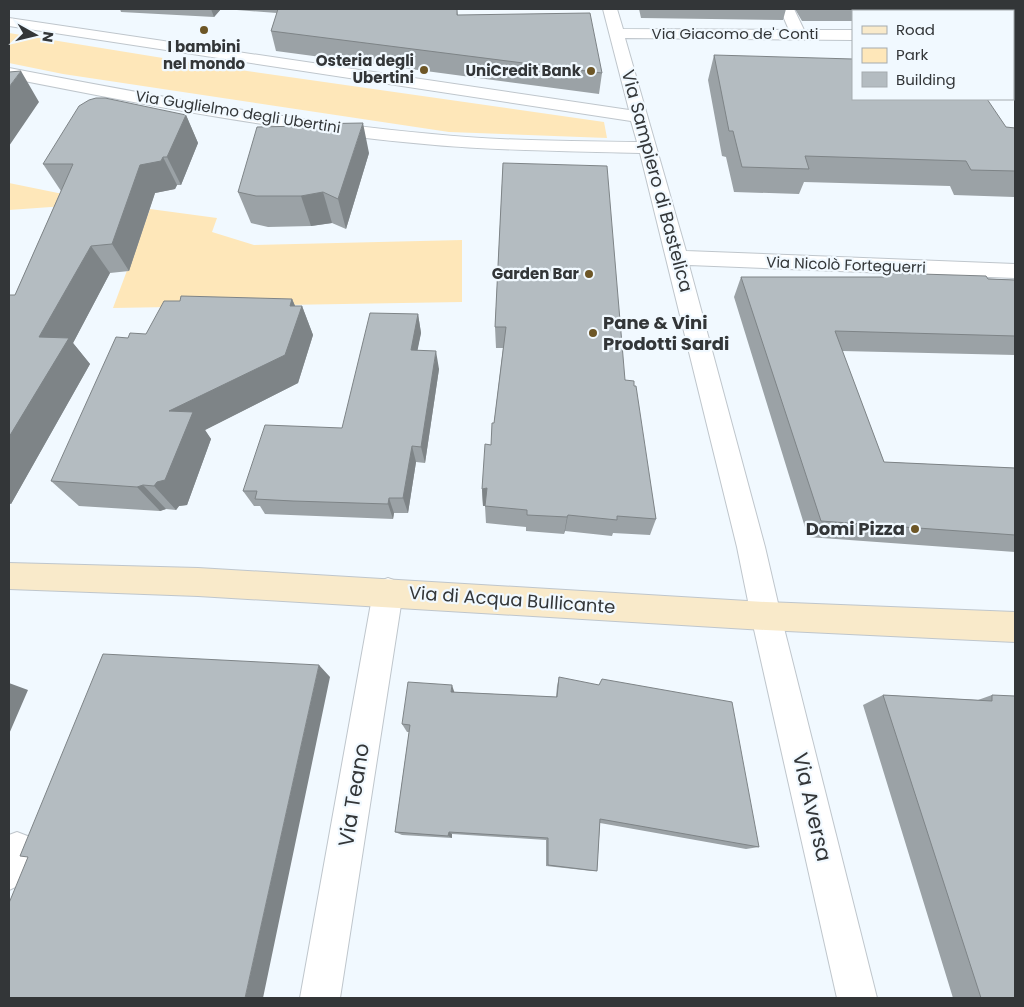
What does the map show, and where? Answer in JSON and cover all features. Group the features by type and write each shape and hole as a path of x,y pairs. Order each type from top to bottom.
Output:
{"main road":[{"name":"Via di Acqua Bullicante","path":"9,576 145,580 388,592 766,616 1015,627"}],"street":[{"name":"Via Sampiero di Bastelica","path":"610,9 677,258 766,616"},
{"path":"787,9 798,34"},
{"path":"9,22 640,117"},
{"name":"Via Giacomo de' Conti","path":"618,33 852,35"},
{"name":"Via Guglielmo degli Ubertini","path":"9,73 271,118 402,136 479,142 648,148"},
{"name":"Via Nicolò Forteguerri","path":"677,258 1015,271"},
{"name":"Via Teano","path":"320,998 388,592"},
{"name":"Via Aversa","path":"766,616 857,998"}],"green space":[{"path":"9,33 212,66 604,122 607,138 449,132 63,74 9,63"},
{"path":"9,183 107,203 9,210"},
{"path":"150,209 217,218 212,232 254,245 462,240 462,302 113,308"}],"building":[{"path":"278,9 457,9 457,15 590,13 602,73 271,31"},
{"path":"892,9 929,10 893,10"},
{"path":"714,55 852,59 852,100 988,100 1006,127 1015,128 1015,171 971,170 966,161 805,156 809,169 742,167 733,131 729,131"},
{"path":"21,71 9,87 9,72"},
{"path":"96,98 105,98 186,115 167,157 163,157 161,161 140,165 112,244 91,246 39,337 69,338 9,437 9,295 15,295 73,164 43,164 79,106"},
{"path":"363,123 338,199 323,192 301,196 256,196 238,192 257,127"},
{"path":"503,163 607,166 625,380 634,381 634,386 636,386 656,519 617,516 617,520 568,515 567,517 527,515 527,510 485,506 487,488 482,489 485,444 491,445 492,423 494,423 506,327 495,327"},
{"path":"888,273 986,276 988,279 1015,280 1015,336 835,331 884,462 1015,468 1015,535 821,521 741,277 889,277"},
{"path":"181,296 292,299 290,306 302,306 285,355 169,411 193,412 165,480 157,482 154,486 143,485 137,487 51,481 116,337 128,338 130,333 146,334 164,301 180,301"},
{"path":"370,313 418,314 411,350 436,351 421,447 412,446 403,498 389,498 388,504 255,499 257,491 243,491 265,425 342,428"},
{"path":"103,654 319,665 245,998 9,998 9,903 28,857 20,856"},
{"path":"559,677 599,685 602,679 732,702 759,847 600,819 597,871 548,865 548,838 449,832 448,836 395,832 410,725 402,724 408,682 452,685 451,692 557,697"},
{"path":"883,695 992,701 992,695 1015,696 1015,998 981,998"}],"place":[{"name":"I bambini nel mondo","path":"204,30"},
{"name":"Osteria degli Ubertini","path":"424,70"},
{"name":"UniCredit Bank","path":"591,71"},
{"name":"Garden Bar","path":"589,274"},
{"name":"Pane & Vini Prodotti Sardi","path":"593,333"},
{"name":"Domi Pizza","path":"915,529"}]}
